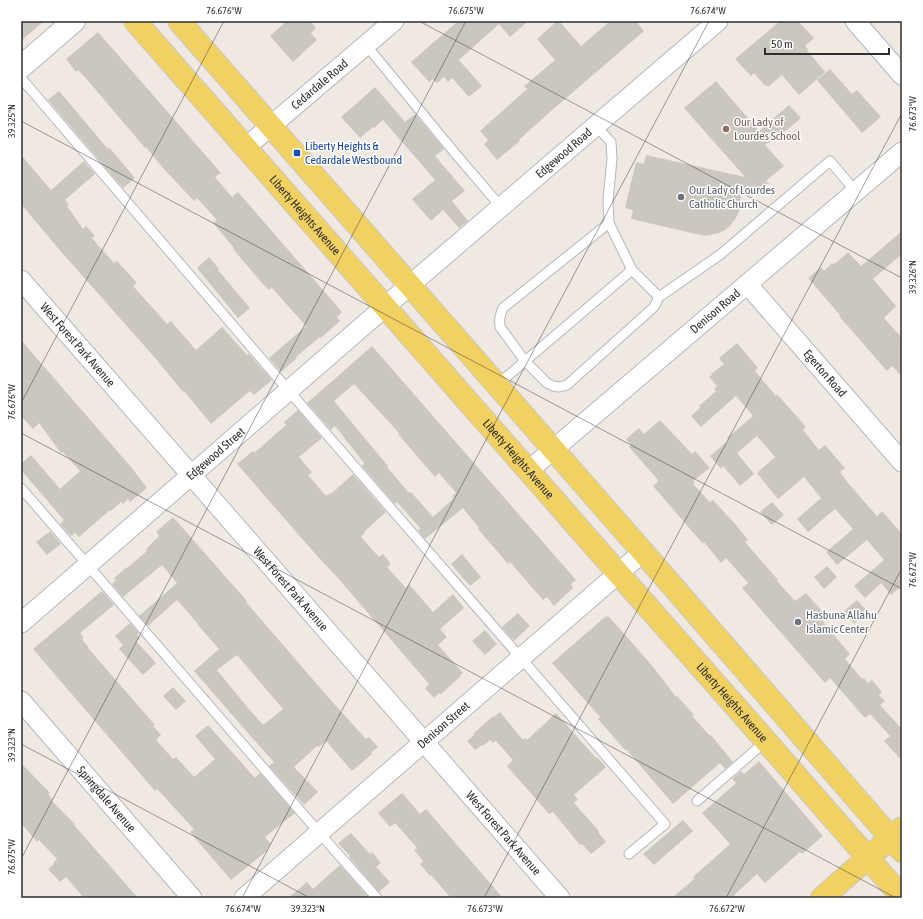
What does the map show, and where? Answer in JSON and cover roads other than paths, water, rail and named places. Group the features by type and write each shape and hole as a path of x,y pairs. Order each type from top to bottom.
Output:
{"main road":[{"name":"Liberty Heights Avenue","path":"135,21 902,897"},
{"path":"178,21 643,552 898,839 868,858 822,898"}],"street":[{"path":"21,67 74,21"},
{"name":"Cedardale Road","path":"245,148 394,21"},
{"name":"Edgewood Road","path":"410,285 718,21"},
{"path":"855,21 902,75"},
{"name":"Denison Road","path":"528,471 902,152"},
{"name":"West Forest Park Avenue","path":"21,280 560,898"},
{"name":"Egerton Road","path":"748,284 902,462"},
{"name":"Edgewood Street","path":"21,623 410,285"},
{"name":"Denison Street","path":"244,898 643,552"},
{"name":"Springdale Avenue","path":"21,701 192,898"}],"lane":[{"path":"366,45 454,152 502,207"},
{"path":"21,78 289,391 665,824 629,854"},
{"path":"596,126 611,142 612,159 608,200 609,223 632,270 659,297"},
{"path":"609,223 503,308 500,315 500,327 525,361 547,383 553,386 559,387 567,385 654,307 659,297 721,254 830,161 856,192"},
{"path":"497,385 632,270"},
{"path":"21,488 377,898"},
{"path":"697,801 766,741"}],"place":[{"name":"Our Lady of Lourdes School","path":"726,129"},
{"name":"Liberty Heights & Cedardale Westbound","path":"297,153"},
{"name":"Our Lady of Lourdes Catholic Church","path":"681,197"},
{"name":"Hasbuna Allahu Islamic Center","path":"798,622"}]}
